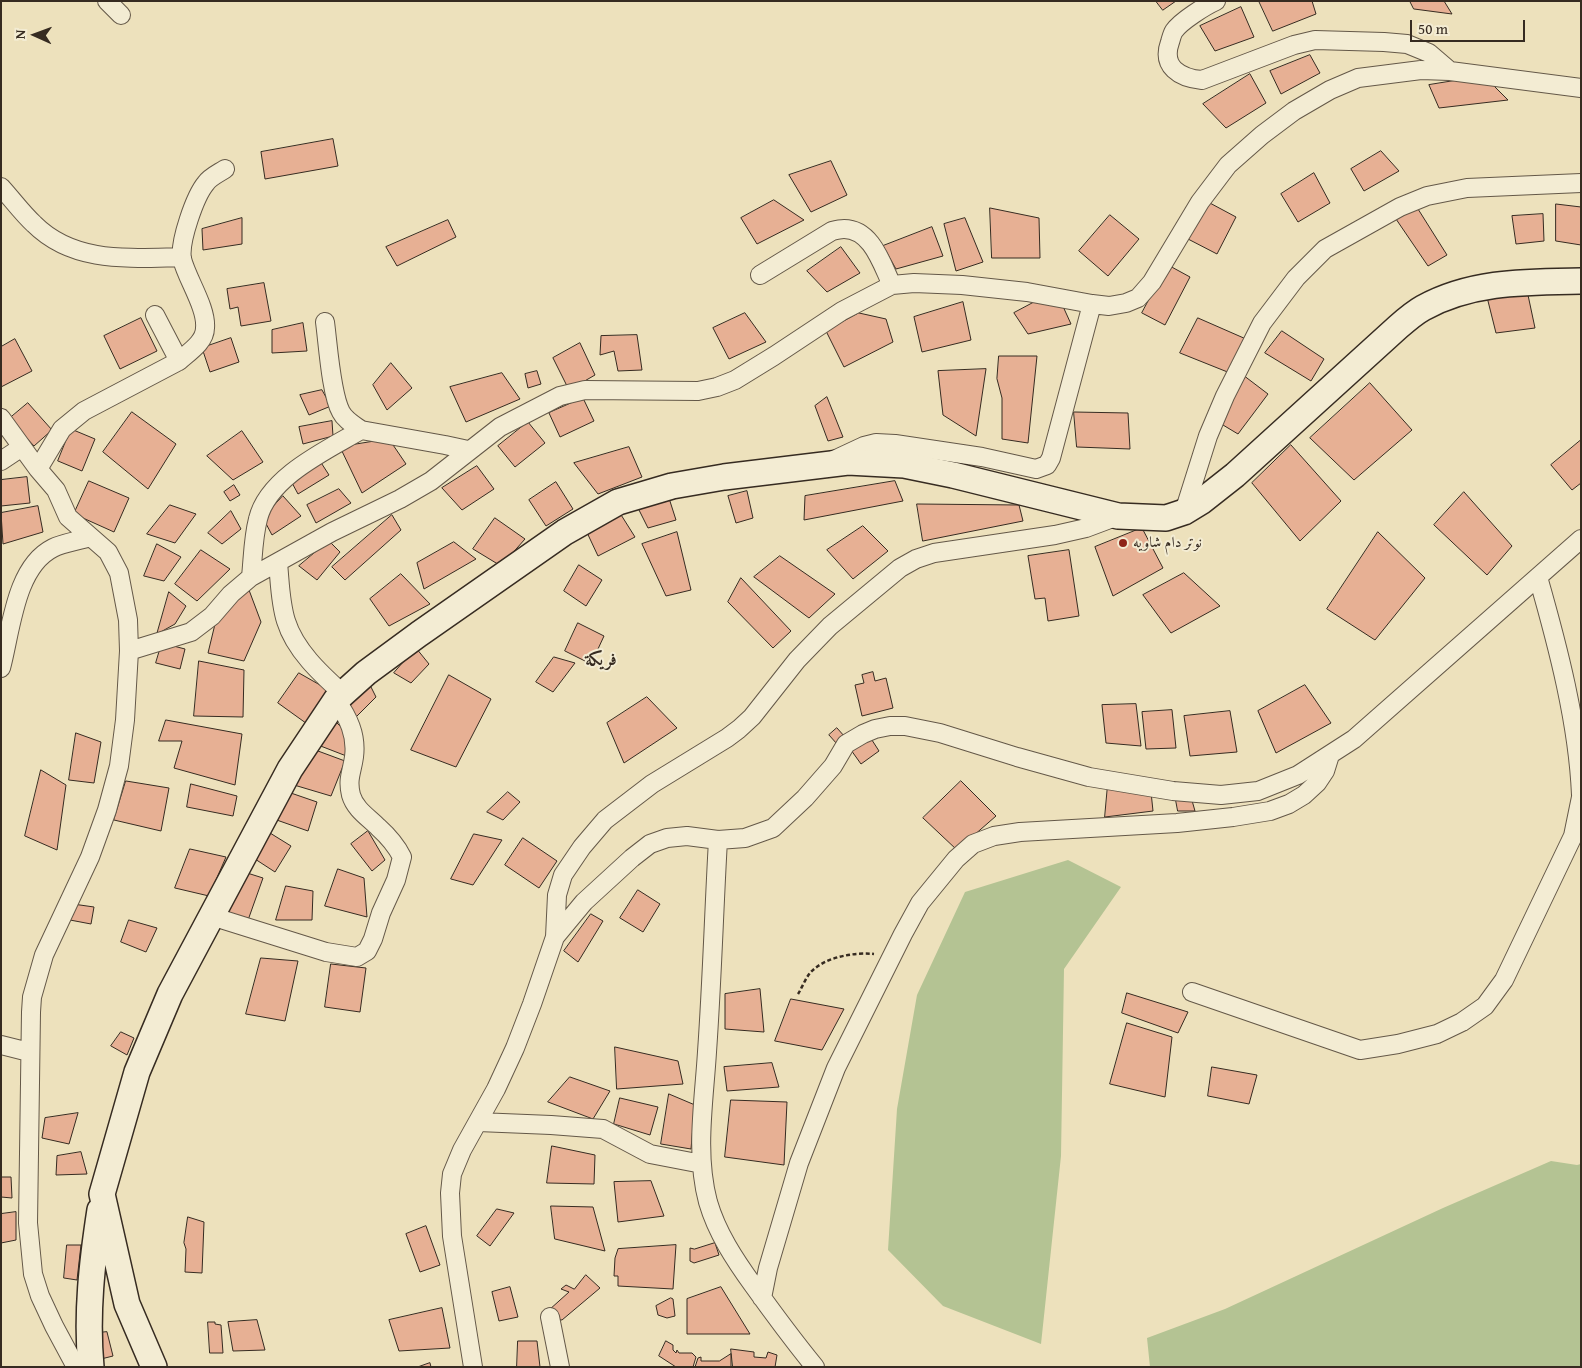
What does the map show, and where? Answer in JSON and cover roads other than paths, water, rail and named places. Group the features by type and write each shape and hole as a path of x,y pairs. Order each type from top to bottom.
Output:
{"street":[{"path":"107,1 121,15"},
{"path":"1216,1 1202,7 1174,31 1168,49 1169,61 1176,71 1188,79 1202,80 1294,45 1315,40 1406,44 1429,53 1450,71"},
{"path":"129,651 191,632 212,616 251,577 332,532 400,499 431,481 468,450 500,427 560,396 585,390 698,391 717,387 735,380 842,311 892,285 914,283 962,285 1027,292 1109,306 1126,304 1138,298 1152,282 1200,202 1228,165 1262,135 1294,111 1330,90 1358,78 1422,70 1450,71 1581,88"},
{"path":"38,468 62,429 84,411 180,360 202,340 206,328 201,308 182,257 185,236 194,202 207,181 225,169"},
{"path":"1184,512 1208,436 1224,396 1262,323 1296,278 1325,250 1400,207 1427,196 1467,188 1581,184"},
{"path":"1,186 34,225 60,244 84,254 119,259 182,257"},
{"path":"760,275 832,231 844,229 864,236 870,242 892,285"},
{"path":"91,1367 89,1295 102,1194 137,1072 170,994 290,769 339,696 366,673 419,634 565,532 618,502 672,486 724,477 848,462 904,465 953,475 1118,516 1166,518 1184,512 1202,501 1234,475 1391,333 1421,309 1443,298 1480,287 1518,282 1581,281"},
{"path":"827,464 864,446 876,443 972,455 1028,468 1041,469 1051,458 1092,304"},
{"path":"155,315 180,360"},
{"path":"325,322 336,398 341,412 350,422 361,430 445,444 468,450"},
{"path":"1,418 56,490 68,517 108,552 119,573 128,620 129,651 125,720 119,766 107,810 90,857 44,955 32,997 28,1223 33,1274 40,1296 76,1367"},
{"path":"251,577 258,519 262,508 277,487 314,456 361,430"},
{"path":"1,461 22,447"},
{"path":"473,1367 452,1236 450,1194 452,1174 462,1150 496,1089 532,1004 555,936 557,895 563,874 582,847 605,820 652,784 739,729 752,717 797,660 830,626 900,568 916,559 934,553 1055,535 1086,528 1118,516"},
{"path":"1,668 17,600 26,576 36,560 53,548 90,538"},
{"path":"555,936 584,902 650,844 667,838 687,836 718,840 745,838 774,828 805,798 833,766 846,744 875,729 905,726 940,733 1089,777 1173,791 1221,795 1258,791 1298,775 1354,739 1581,539"},
{"path":"211,916 326,952 357,957 367,951 373,940 381,913 396,880 402,857 396,846 360,811 352,797 349,779 354,757 354,736 339,696 303,653 286,621 281,598 278,563"},
{"path":"1192,992 1360,1050 1398,1044 1437,1034 1462,1022 1485,1006 1504,980 1573,836 1581,796 1580,761 1553,630 1538,577"},
{"path":"762,1298 768,1268 786,1204 816,1118 836,1068 920,903 956,859 974,844 994,836 1020,832 1201,821 1270,811 1289,804 1304,795 1317,783 1325,771 1330,754"},
{"path":"718,840 707,1051 700,1138 704,1182 709,1204 719,1230 736,1260 786,1331 815,1367"},
{"path":"1,1045 30,1052"},
{"path":"478,1122 603,1129 650,1154 702,1164"},
{"path":"102,1194 127,1304 154,1367"},
{"path":"550,1317 560,1367"}],"place":[{"name":"نوتر دام شاويه","path":"1123,543"}],"district":[{"name":"فريكة","path":"601,660"}]}
